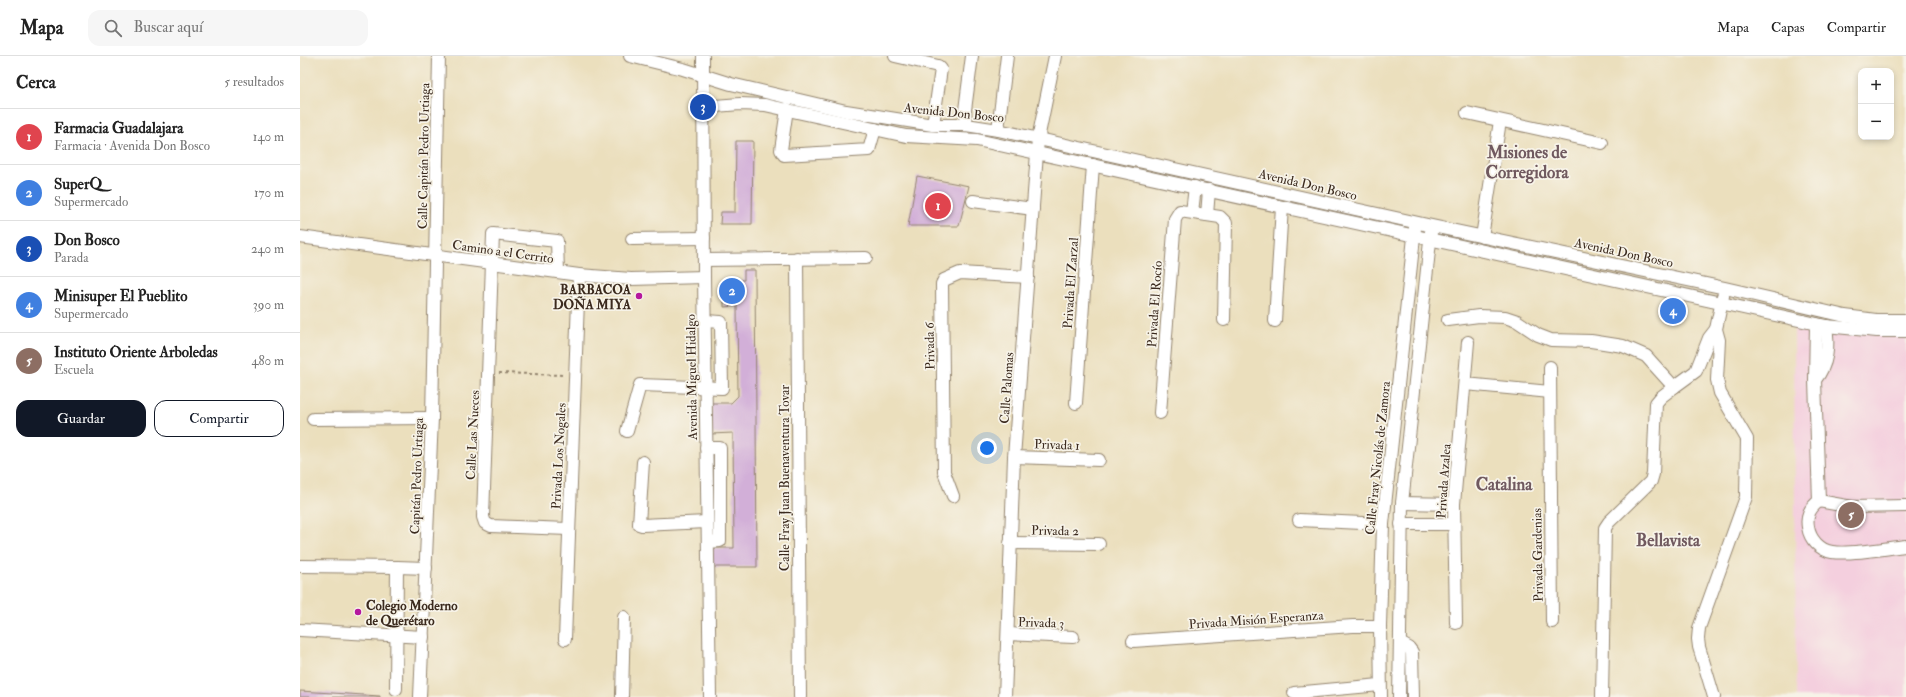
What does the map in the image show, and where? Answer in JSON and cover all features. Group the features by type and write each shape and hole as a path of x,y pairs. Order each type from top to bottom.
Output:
{"street":[{"name":"Calle Capitán Pedro Urtiaga","path":"436,256 439,56"},
{"name":"Avenida Don Bosco","path":"630,56 683,69 703,76 846,111 933,125 966,125 998,130 1416,222 1431,232 1507,257 1821,325 1877,331 1906,331"},
{"name":"Avenida Miguel Hidalgo","path":"703,56 704,278 710,697"},
{"path":"895,56 938,66 942,70 933,125"},
{"path":"966,125 965,110 972,56"},
{"path":"998,130 1007,56"},
{"name":"Calle Palomas","path":"1005,697 1014,457 1038,139 1055,56"},
{"name":"Avenida Don Bosco","path":"703,107 740,104 765,105 906,136 978,140 1415,236 1431,232 1482,237 1725,288 1845,316 1876,320 1906,320"},
{"path":"787,109 781,150 784,155 869,150 875,130"},
{"path":"1467,113 1602,143"},
{"path":"1482,237 1500,121"},
{"name":"Privada El Zarzal","path":"1076,403 1093,165"},
{"path":"1192,212 1195,187"},
{"path":"1207,215 1208,190"},
{"path":"973,201 1033,209"},
{"path":"1274,321 1282,207"},
{"name":"Privada El Rocío","path":"1160,413 1174,219 1180,211 1224,219 1227,227 1224,320"},
{"name":"Calle Fray Nicolás de Zamora","path":"1380,691 1383,524 1416,222"},
{"path":"1399,697 1402,503 1431,232"},
{"name":"Calle Las Nueces","path":"558,272 557,241 493,234 483,520 491,526 568,529"},
{"name":"Camino a el Cerrito","path":"300,237 579,275 631,279 704,278"},
{"path":"632,239 704,238"},
{"name":"Capitán Pedro Urtiaga","path":"420,697 432,418 436,256"},
{"name":"Calle Fray Juan Buenaventura Tovar","path":"797,258 800,697"},
{"path":"704,260 866,258"},
{"name":"Privada 6","path":"953,496 944,472 942,284 944,280 960,273 1028,277"},
{"name":"Privada Los Nogales","path":"565,639 568,529 576,375 579,275"},
{"path":"1714,697 1698,639 1702,621 1748,488 1747,439 1743,429 1724,399 1718,386 1717,363 1719,340 1716,329 1725,288"},
{"path":"1448,320 1479,316 1505,317 1517,321 1538,335 1551,340 1591,341 1623,346 1646,356 1674,387"},
{"path":"627,431 640,386 722,388 721,322 705,321"},
{"path":"1821,325 1815,380 1819,501 1810,511 1807,520 1809,532 1814,542 1821,548 1838,552 1906,546"},
{"path":"1602,697 1605,528 1609,522 1651,481 1653,474 1656,403 1661,396 1696,371 1708,338 1716,329"},
{"name":"Privada Azalea","path":"1456,623 1454,504 1468,342"},
{"name":"Privada Gardenias","path":"1550,367 1552,622"},
{"path":"1465,384 1550,392"},
{"path":"313,419 432,418"},
{"path":"706,448 720,448 720,541 708,542"},
{"name":"Privada 1","path":"1014,457 1099,460"},
{"path":"643,462 639,524 707,522"},
{"path":"1819,501 1852,507 1906,506"},
{"path":"1402,503 1454,504"},
{"path":"1299,520 1383,524"},
{"path":"1401,524 1454,524"},
{"name":"Privada 2","path":"1010,543 1099,544"},
{"path":"1382,549 1401,548"},
{"path":"300,566 426,568"},
{"path":"396,689 397,567"},
{"path":"622,697 624,617"},
{"name":"Privada Misión Esperanza","path":"1133,642 1353,626 1380,626"},
{"path":"300,630 423,637"},
{"name":"Privada 3","path":"1008,634 1073,637"},
{"path":"1400,643 1409,648 1412,652 1413,697"},
{"path":"1294,693 1380,691"}],"path":[{"path":"489,372 576,375"}],"shaded area":[{"path":"1794,323 1906,333 1906,697 1796,697"}],"building":[{"path":"736,141 753,141 752,224 720,224 721,212 735,212"},
{"path":"917,176 969,186 959,226 908,226"},
{"path":"744,270 755,270 757,567 709,567 709,548 734,548 733,433 711,434 711,403 731,403 738,396 737,306 724,307 724,280 744,280"},
{"path":"300,691 380,696 380,697 300,697"}],"place":[{"name":"Don Bosco","path":"703,107"},
{"name":"Farmacia Guadalajara","path":"938,206"},
{"name":"SuperQ","path":"732,291"},
{"name":"BARBACOA DOÑA MIYA","path":"639,296"},
{"name":"Minisuper El Pueblito","path":"1673,311"},
{"name":"Instituto Oriente Arboledas","path":"1851,515"},
{"name":"Colegio Moderno de Querétaro","path":"358,612"}],"district":[{"name":"Misiones de Corregidora","path":"1527,162"},
{"name":"Catalina","path":"1504,484"},
{"name":"Bellavista","path":"1668,540"}]}
